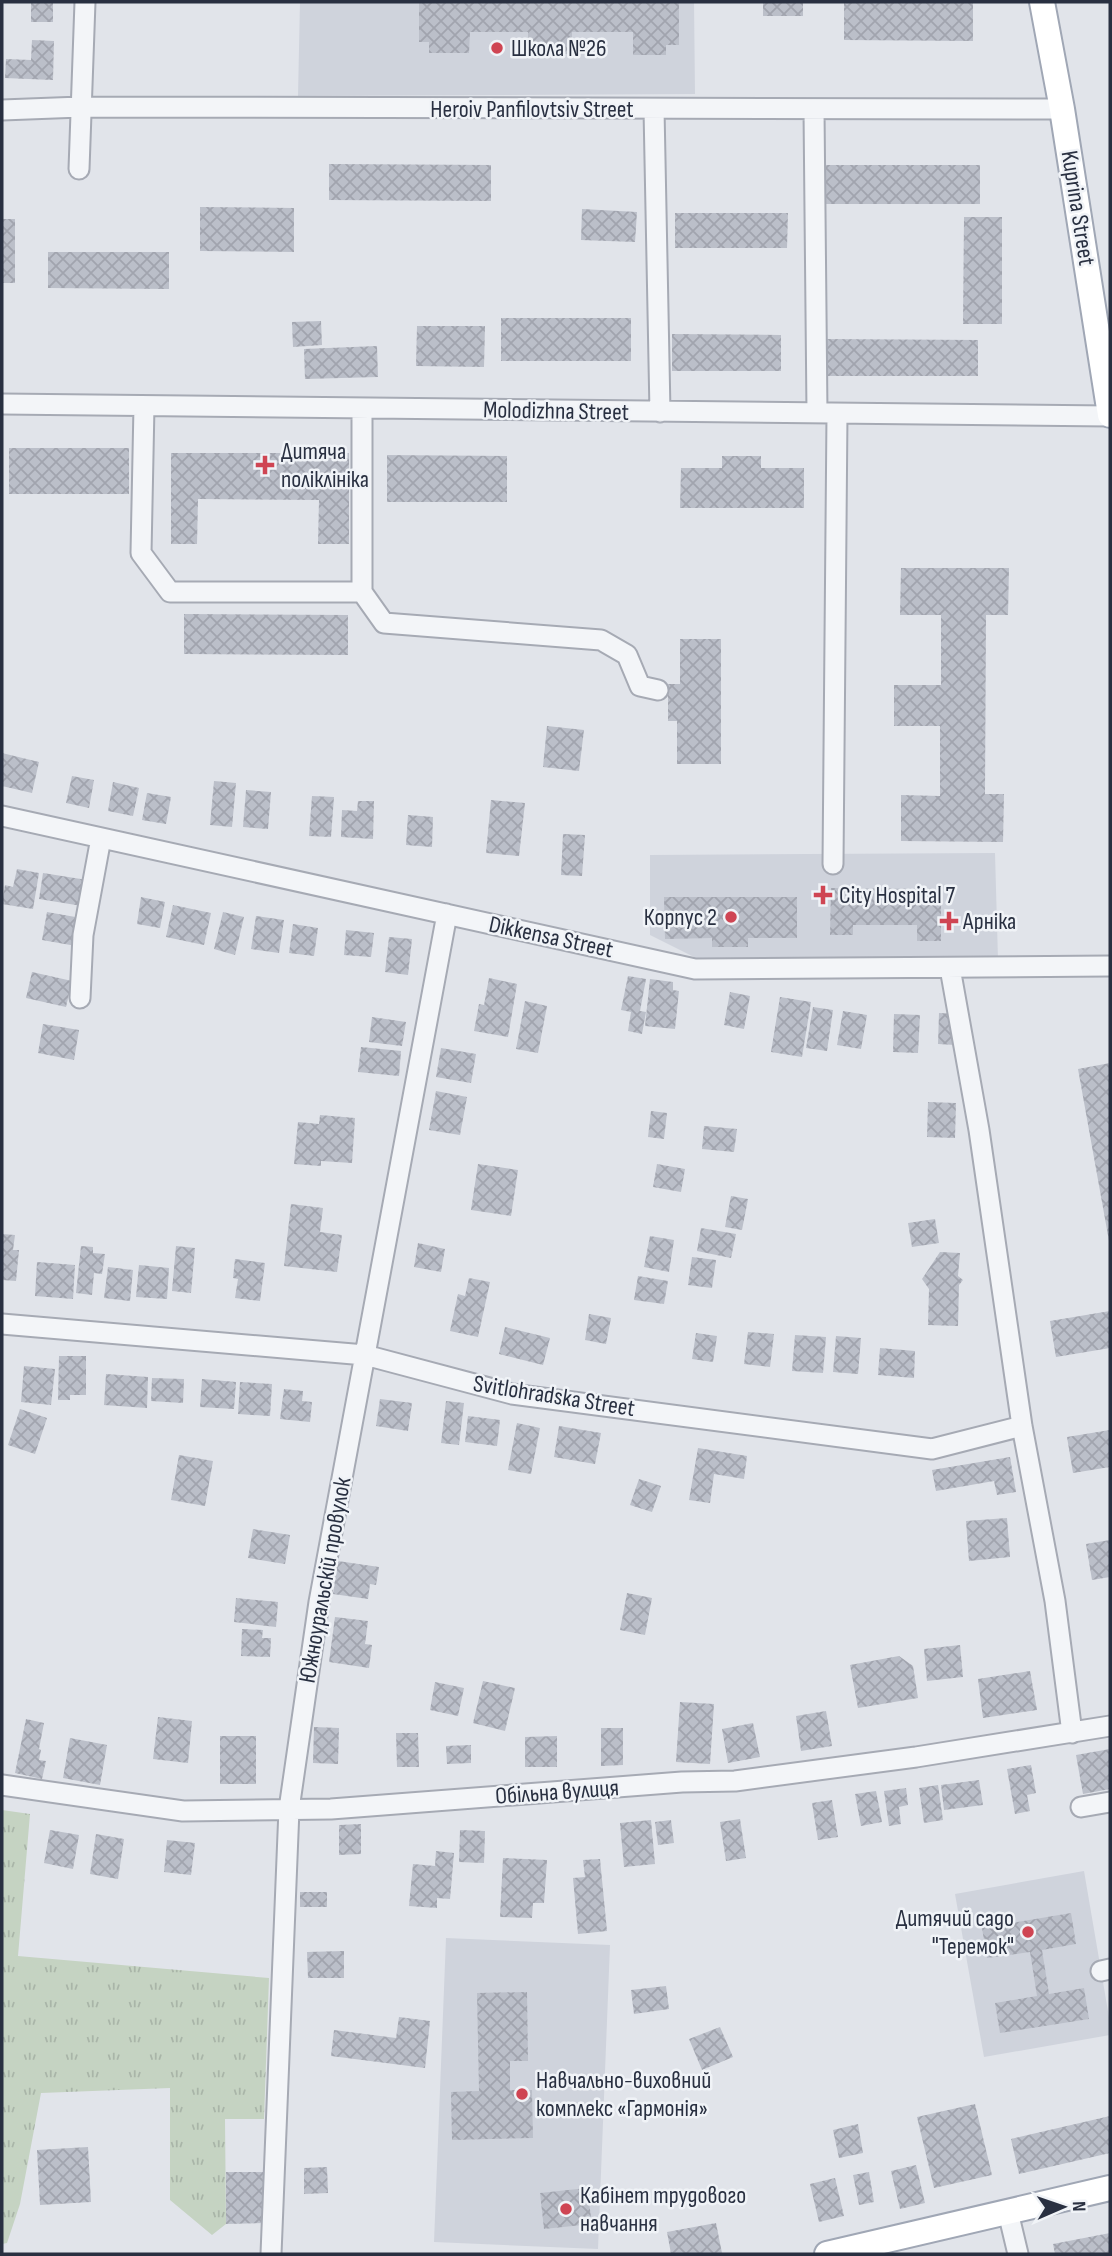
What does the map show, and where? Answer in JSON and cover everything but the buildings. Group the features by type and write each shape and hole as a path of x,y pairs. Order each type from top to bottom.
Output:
{"main road":[{"name":"Kuprina Street","path":"1042,2 1062,109 1110,416"},
{"path":"827,2254 1110,2188"}],"street":[{"path":"79,169 85,2"},
{"name":"Heroiv Panfilovtsiv Street","path":"2,110 81,107 1062,109"},
{"path":"654,109 660,412"},
{"path":"814,110 817,414"},
{"name":"Molodizhna Street","path":"2,404 1110,416"},
{"path":"144,406 141,553 170,592 362,592"},
{"path":"362,408 362,592 383,623 601,640 627,655 640,686 658,690"},
{"path":"833,864 837,414"},
{"name":"Dikkensa Street","path":"2,816 695,969 1110,966"},
{"path":"80,998 83,935 101,838"},
{"name":"Южноуральскій провулок","path":"271,2254 289,1809 319,1602 447,914"},
{"path":"950,968 979,1130 1022,1426 1055,1601 1072,1733"},
{"name":"Svitlohradska Street","path":"2,1325 365,1355 512,1394 932,1449 1022,1426"},
{"name":"Обільна вулиця","path":"2,1785 183,1811 331,1809 682,1782 735,1782 1110,1726"},
{"path":"1081,1807 1110,1802"},
{"path":"1008,2211 1018,2254"}],"shaded area":[{"name":"Школа №26","path":"300,2 694,2 695,94 298,96"},
{"name":"City Hospital 7","path":"995,853 998,960 698,959 650,935 650,855"},
{"name":"Дитячий садо \"Теремок\"","path":"1084,1871 1110,2035 984,2057 955,1894"},
{"name":"Навчально-виховний комплекс «Гармонія»","path":"446,1938 610,1945 598,2249 434,2242"}],"green space":[{"path":"2,1810 30,1814 18,1956 269,1978 264,2119 225,2119 226,2224 212,2235 170,2200 170,2088 41,2093 20,2204 7,2243 2,2244"}],"place":[{"name":"Школа №26","path":"497,48"},
{"name":"Дитяча поліклініка","path":"265,465"},
{"name":"City Hospital 7","path":"823,895"},
{"name":"Корпус 2","path":"731,917"},
{"name":"Арніка","path":"949,921"},
{"name":"Дитячий садо \"Теремок\"","path":"1028,1932"},
{"name":"Навчально-виховний комплекс «Гармонія»","path":"522,2094"},
{"name":"Кабінет трудового навчання","path":"566,2209"}]}
